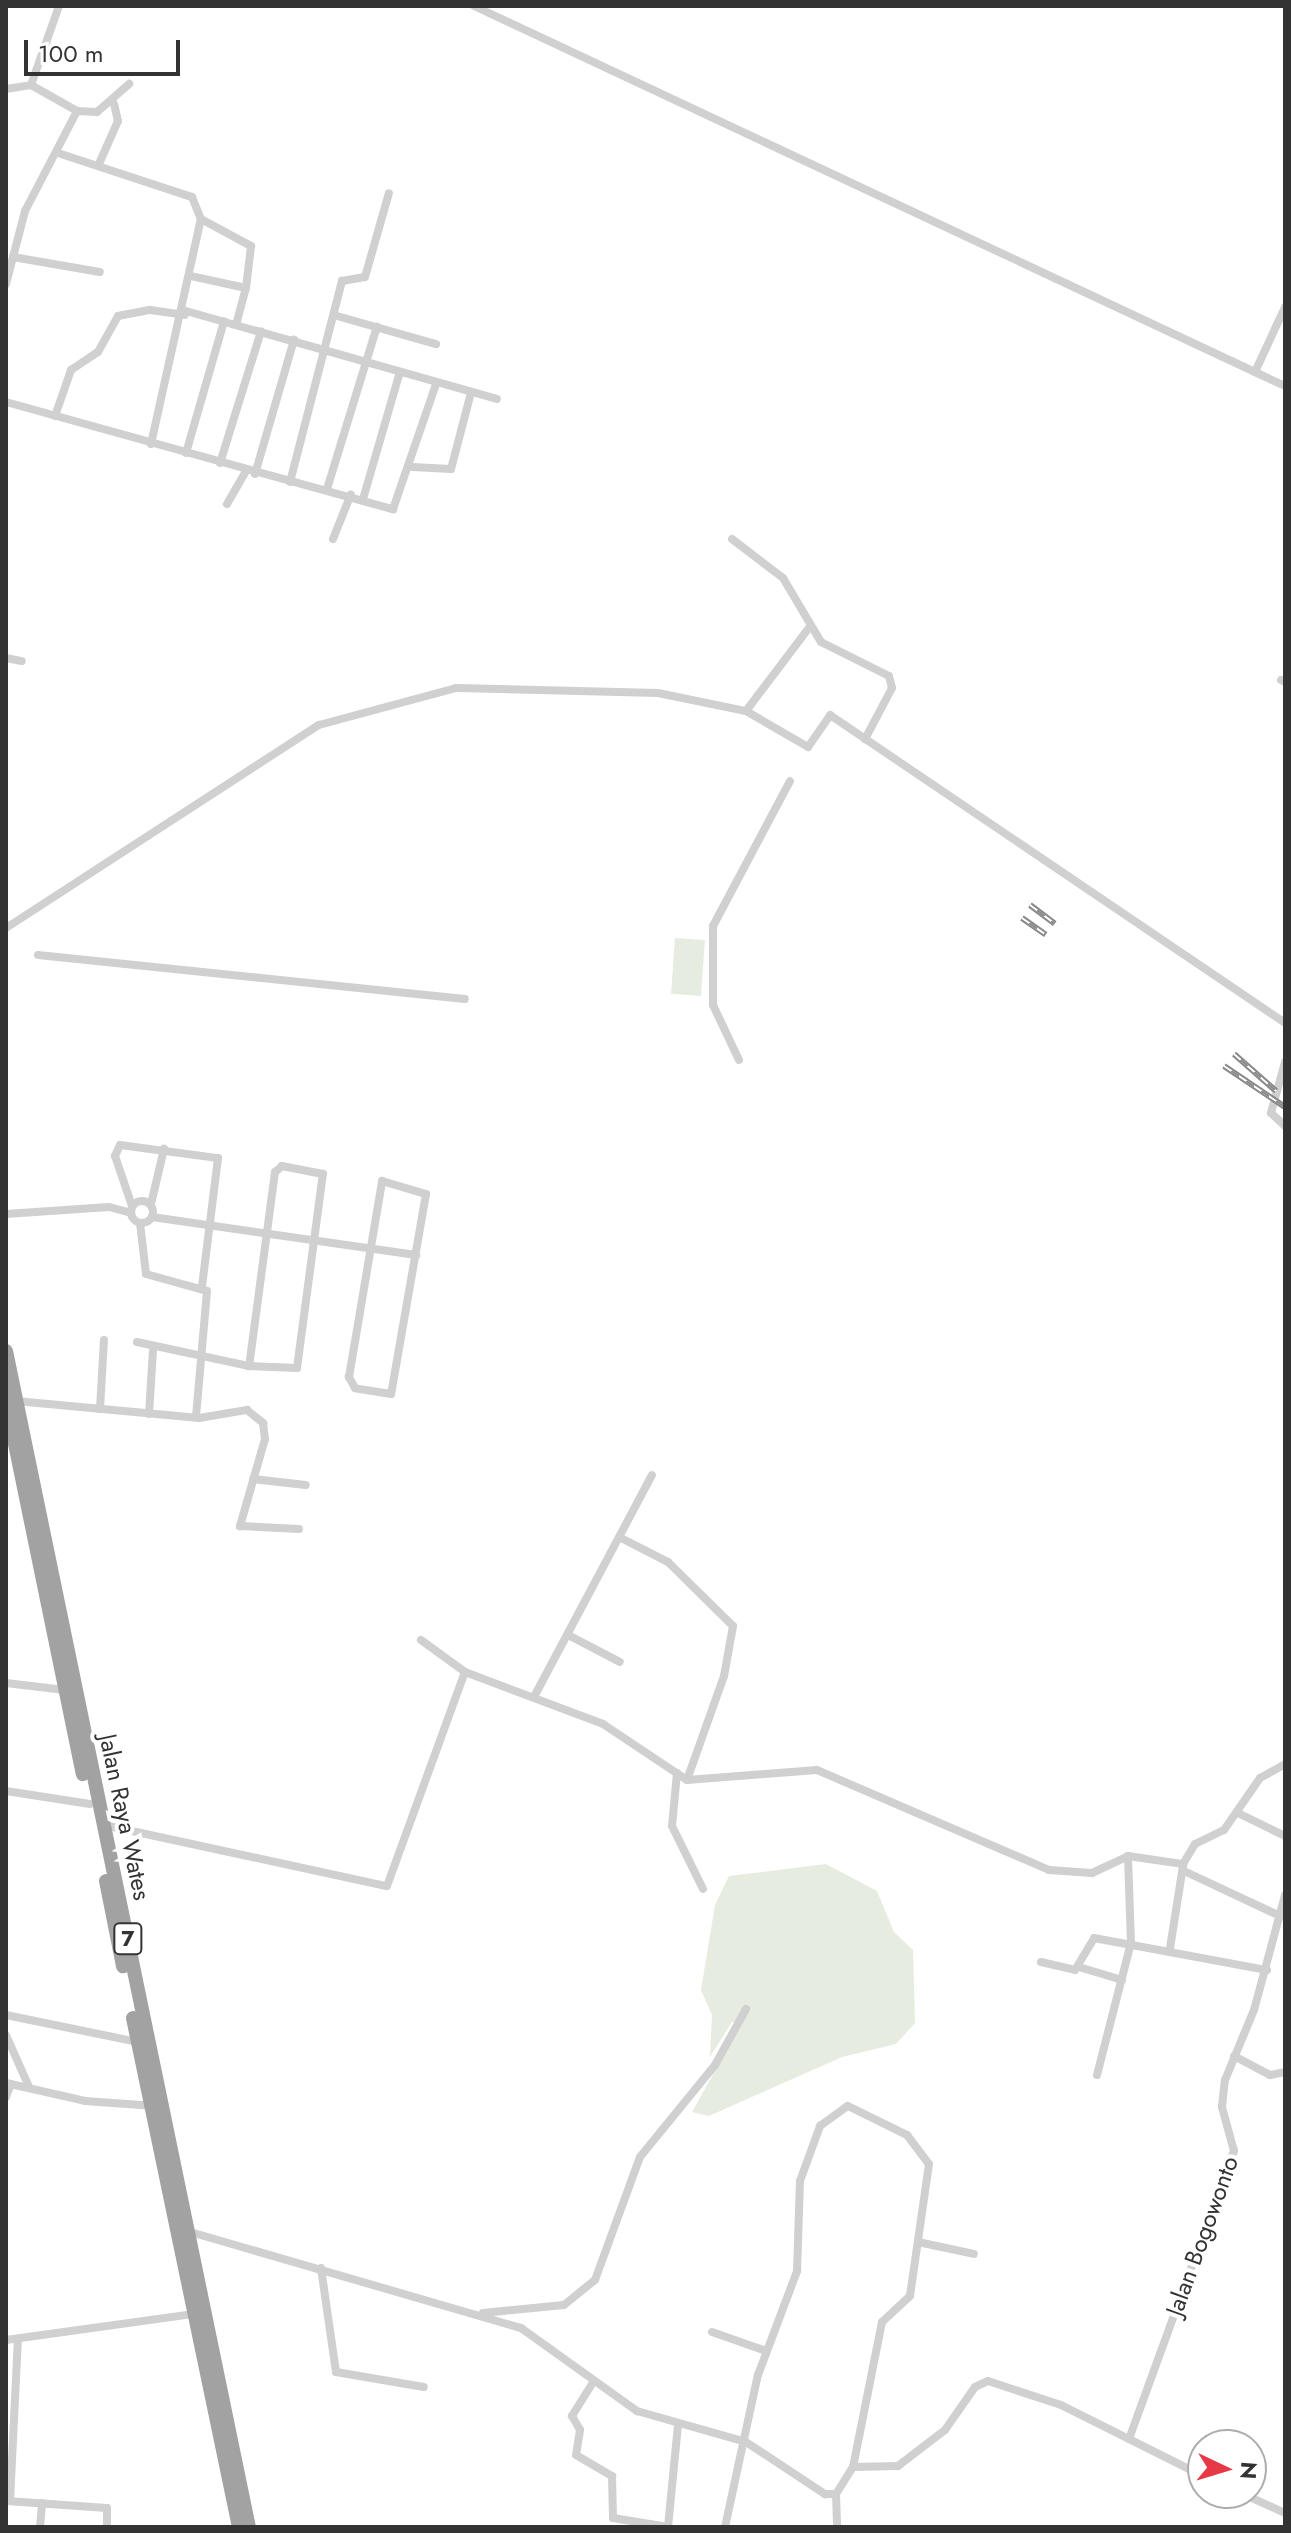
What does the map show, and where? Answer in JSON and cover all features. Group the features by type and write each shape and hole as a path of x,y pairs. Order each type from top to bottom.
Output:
{"highway":[{"name":"Jalan Raya Wates","path":"6,1351 9,1407 65,1690 138,2042 187,2231 249,2527"},
{"name":"Jalan Raya Wates","path":"9,1407 104,1825 194,2314 239,2527"}],"street":[{"path":"31,85 59,6"},
{"path":"474,6 1285,386"},
{"path":"6,89 31,85 77,111 114,104 129,84"},
{"path":"98,166 118,121 114,104"},
{"path":"6,284 25,211 61,154 77,111"},
{"path":"61,154 192,197 201,219 185,313 151,444"},
{"path":"290,482 337,316 344,277 365,277 389,193"},
{"path":"201,219 251,246 246,288 236,325"},
{"path":"13,257 100,272"},
{"path":"191,276 246,288"},
{"path":"1255,372 1285,307"},
{"path":"55,416 68,376 98,352 111,321 150,310 224,321 497,399"},
{"path":"337,316 436,344"},
{"path":"186,453 224,321"},
{"path":"327,489 377,326"},
{"path":"220,463 261,331"},
{"path":"227,504 250,472 294,340"},
{"path":"363,499 400,372"},
{"path":"6,402 250,472 351,494 398,508 436,384"},
{"path":"412,467 451,469 471,393"},
{"path":"333,539 351,494"},
{"path":"732,539 783,578 808,629 835,652 889,676 892,688 865,739"},
{"path":"746,711 808,629"},
{"path":"6,658 22,661"},
{"path":"6,928 300,734 456,688 658,693 746,711 808,747 830,715 1285,1023"},
{"path":"739,1060 713,1005 713,926 790,781"},
{"path":"38,955 465,999"},
{"path":"1285,1062 1271,1113 1285,1126"},
{"path":"196,1417 202,1286 218,1158 164,1149 117,1147 132,1209 140,1223 146,1274 202,1286"},
{"path":"152,1217 151,1204 164,1149"},
{"path":"137,1342 249,1366 288,1371 300,1365 325,1176 282,1166 266,1229 249,1366"},
{"path":"382,1181 426,1190 416,1255 398,1385 391,1394 355,1388 349,1377 368,1247 382,1181"},
{"path":"6,1214 109,1207 132,1209 151,1204"},
{"path":"140,1223 152,1217 210,1222 416,1255"},
{"path":"100,1409 104,1340"},
{"path":"149,1414 153,1351"},
{"path":"9,1407 100,1409 196,1417 239,1408 259,1417 265,1445 240,1526 299,1529"},
{"path":"535,1695 570,1636 652,1475"},
{"path":"253,1479 306,1485"},
{"path":"621,1538 677,1568 733,1626 724,1676 687,1780"},
{"path":"570,1636 620,1662"},
{"path":"421,1640 465,1672 535,1695 603,1724 687,1780 805,1768 1049,1870 1092,1873 1128,1856 1183,1867 1280,1916"},
{"path":"104,1825 387,1886 465,1672"},
{"path":"6,1683 65,1690"},
{"path":"1170,1948 1183,1867 1195,1844 1224,1830 1260,1778 1285,1764"},
{"path":"677,1773 672,1826 703,1889"},
{"path":"6,1791 90,1804"},
{"path":"1238,1813 1285,1836"},
{"path":"1097,2075 1131,1943 1128,1856"},
{"name":"Jalan Bogowonto","path":"1129,2439 1234,2151 1222,2099 1234,2056 1267,1970 1285,1895"},
{"path":"1079,1967 1088,1940 1170,1948 1267,1970"},
{"path":"1041,1962 1079,1967 1122,1980"},
{"path":"483,2313 564,2305 595,2280 640,2157 715,2065 746,2009"},
{"path":"6,2015 138,2042"},
{"path":"6,2035 29,2087"},
{"path":"1234,2056 1270,2075 1285,2072"},
{"path":"6,2097 8,2084 157,2106"},
{"path":"725,2527 766,2351 797,2271 800,2181 828,2115 848,2106 872,2113 926,2157 910,2296 882,2322 853,2467 836,2494 837,2527"},
{"path":"187,2231 483,2313 521,2328 592,2384 678,2425 698,2424 746,2442 836,2494"},
{"path":"918,2242 974,2254"},
{"path":"321,2268 336,2372 424,2387"},
{"path":"6,2340 194,2314"},
{"path":"712,2332 766,2351"},
{"path":"18,2340 8,2501 107,2508 107,2527"},
{"path":"853,2467 898,2466 945,2430 983,2381 1061,2405 1187,2468"},
{"path":"592,2384 572,2416 580,2430 576,2455 612,2476 613,2518 668,2527 678,2425"},
{"path":"40,2527 42,2503"}],"shaded area":[{"path":"675,938 705,940 701,996 671,994"},
{"path":"826,1864 877,1891 894,1932 913,1950 915,2023 896,2044 842,2057 709,2116 692,2112 742,2022 732,2022 710,2057 712,2015 701,1990 715,1905 729,1876"}],"railway":[{"path":"1030,905 1055,924"},
{"path":"1022,918 1046,935"},
{"path":"1234,1054 1276,1091"},
{"path":"1224,1066 1285,1107"}]}
